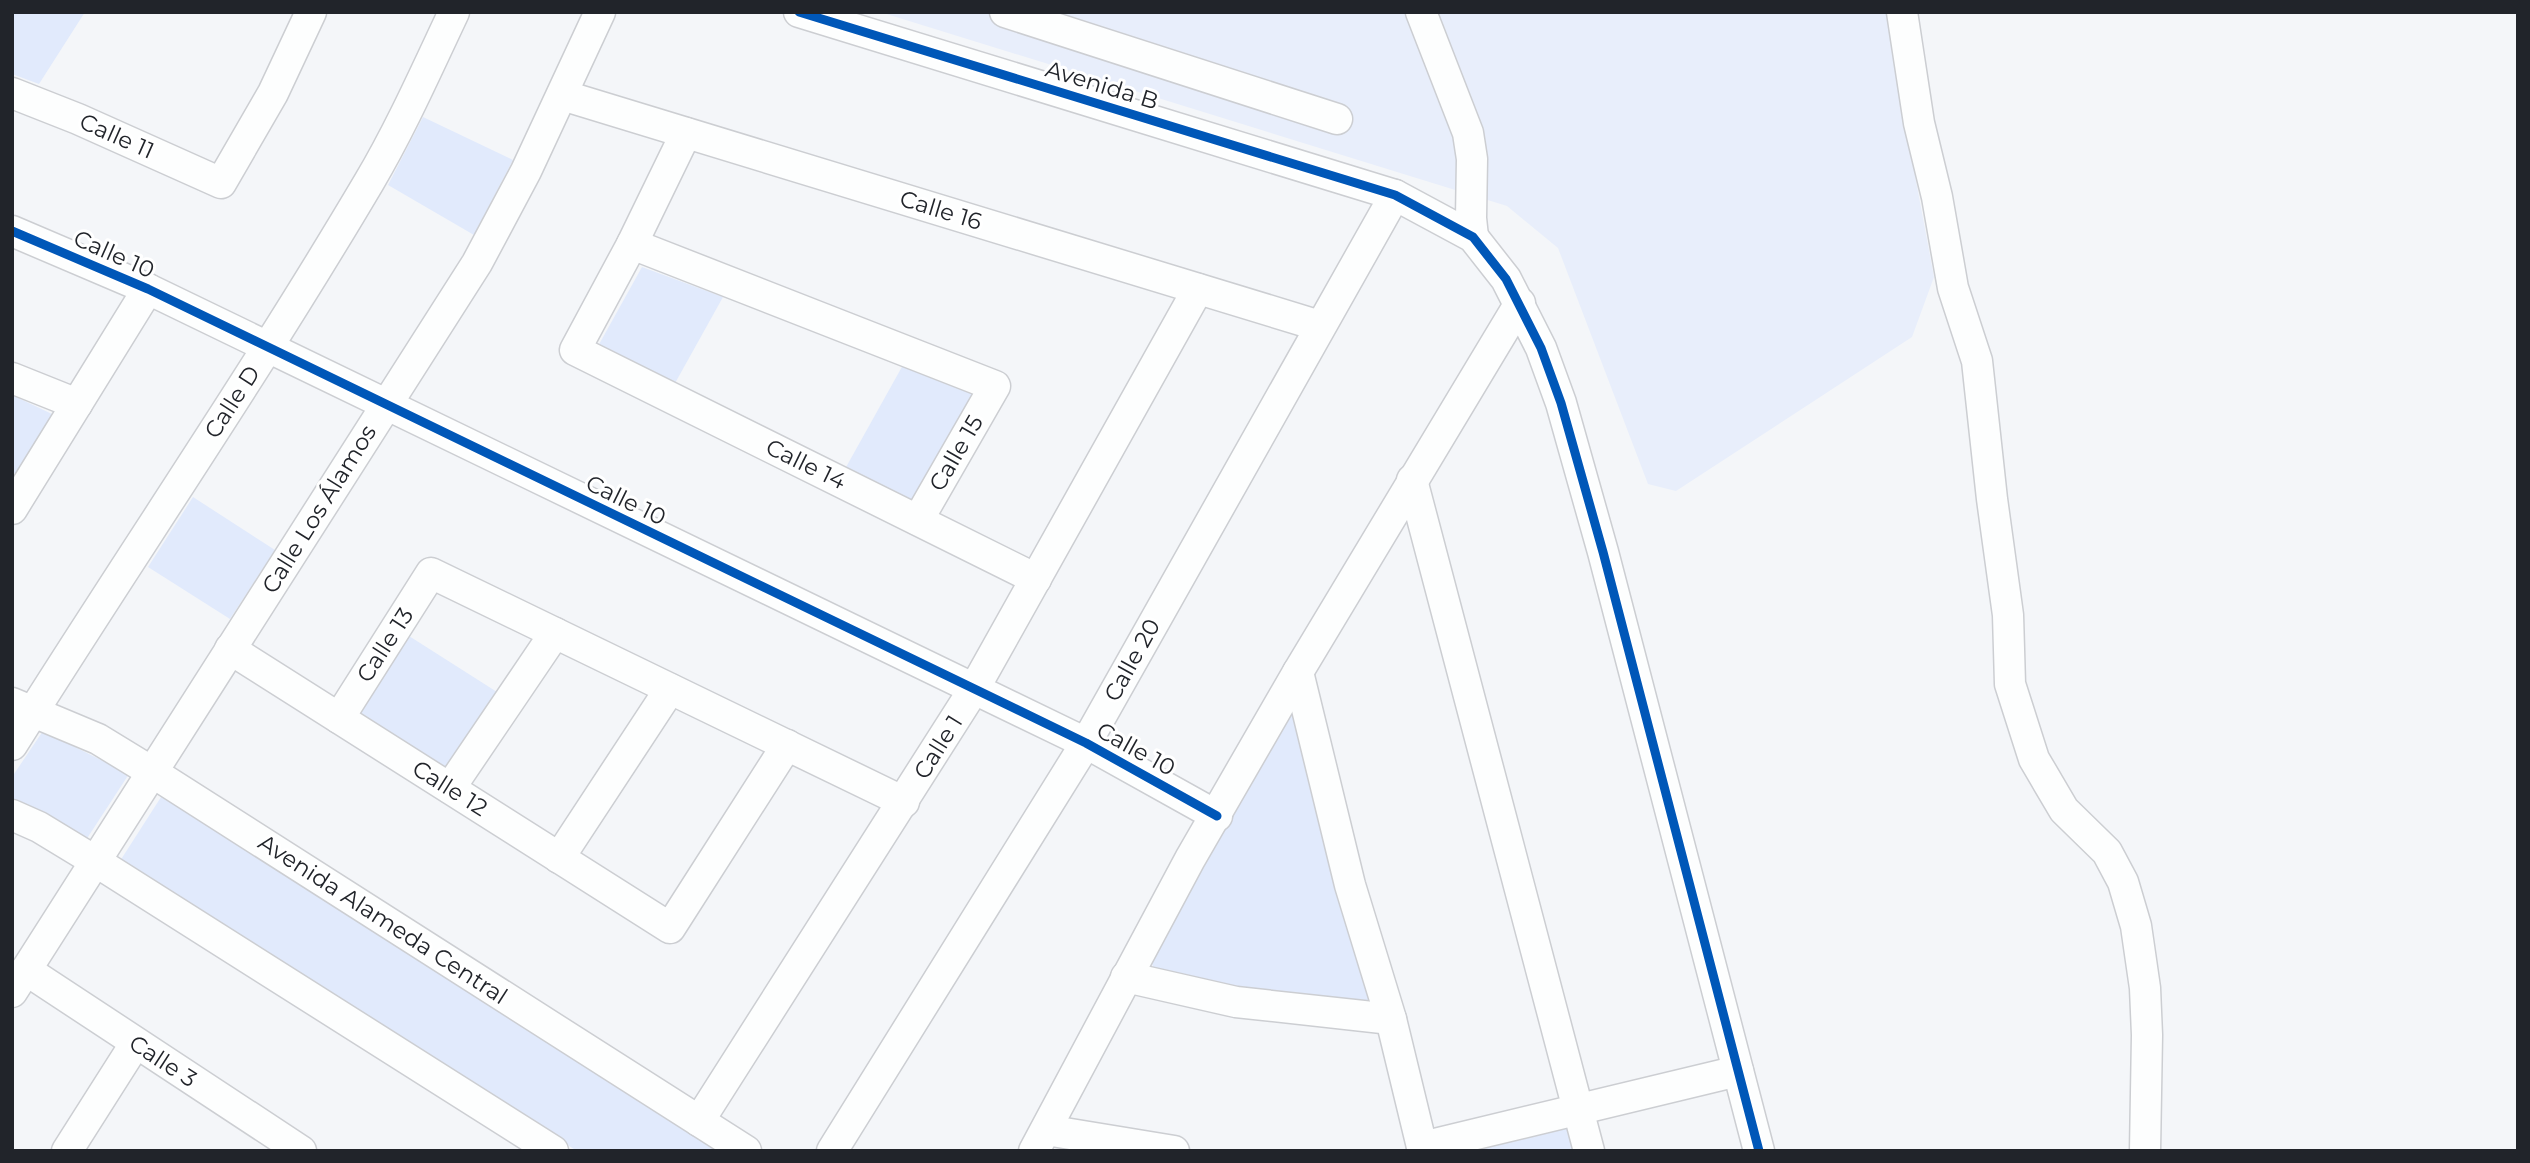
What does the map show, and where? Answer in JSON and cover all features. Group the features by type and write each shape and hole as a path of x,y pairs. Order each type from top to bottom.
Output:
{"street":[{"name":"Calle D","path":"12,745 23,707 267,347 370,181 454,12"},
{"name":"Calle Los Álamos","path":"19,981 477,262 526,171 600,12"},
{"name":"Avenida B","path":"799,12 1395,195 1473,237"},
{"name":"Avenida B","path":"1005,12 1336,119"},
{"path":"1421,12 1468,133 1473,237 1506,279 1520,303 1541,348 1561,403 1604,552 1759,1151"},
{"path":"1902,12 1919,123 1937,197 1953,288 1977,361 2008,615 2010,684 2034,759 2064,810 2106,852 2123,882 2136,926 2145,988 2147,1035 2145,1151"},
{"name":"Calle 11","path":"12,93 78,119 221,183 272,93 300,14"},
{"name":"Calle 16","path":"562,95 1320,326"},
{"path":"632,244 686,133"},
{"name":"Calle 20","path":"832,1151 1086,743 1395,195"},
{"name":"Calle 10","path":"12,231 148,289 1086,743 1217,816"},
{"name":"Calle 14","path":"632,244 575,350 1036,579"},
{"name":"Calle 15","path":"632,244 995,386 918,520"},
{"path":"12,509 148,289"},
{"name":"Calle 1","path":"699,1121 974,689 1199,289"},
{"path":"1174,1151 1040,1140 1126,977 1298,672 1520,303"},
{"path":"12,378 77,404"},
{"path":"1412,481 1589,1151"},
{"name":"Calle 13","path":"339,718 431,573 555,633"},
{"path":"450,788 555,633 904,802"},
{"name":"Calle 12","path":"230,649 670,928 787,745"},
{"path":"1298,672 1350,885 1391,1019 1423,1149 1738,1071"},
{"path":"559,858 670,689"},
{"name":"Avenida Alameda Central","path":"23,707 98,739 152,772 746,1151"},
{"path":"12,815 40,827 95,861 536,1146"},
{"path":"1126,977 1236,1002 1391,1019"},
{"name":"Calle 3","path":"19,981 135,1044 301,1151"},
{"path":"67,1151 135,1044"}],"shaded area":[{"path":"12,12 85,12 39,84 12,74"},
{"path":"880,12 1889,12 1895,69 1934,277 1912,337 1676,491 1648,484 1558,248 1507,206"},
{"path":"423,117 513,160 474,235 388,185"},
{"path":"642,267 723,297 674,385 597,348"},
{"path":"903,365 975,395 915,501 845,469"},
{"path":"12,395 52,414 17,473 12,473"},
{"path":"193,497 275,550 230,619 148,567"},
{"path":"409,636 497,692 445,768 359,715"},
{"path":"1291,712 1373,995 1367,1007 1156,978 1150,956"},
{"path":"43,731 129,774 84,843 12,803 12,777"},
{"path":"163,794 727,1151 577,1151 120,861"},
{"path":"1567,1127 1573,1151 1467,1151"}],"cycle path":[{"path":"799,12 1395,195 1473,237 1506,279 1541,348 1561,403 1603,552 1759,1151"},
{"path":"12,231 148,289 1086,743 1217,816"}]}
